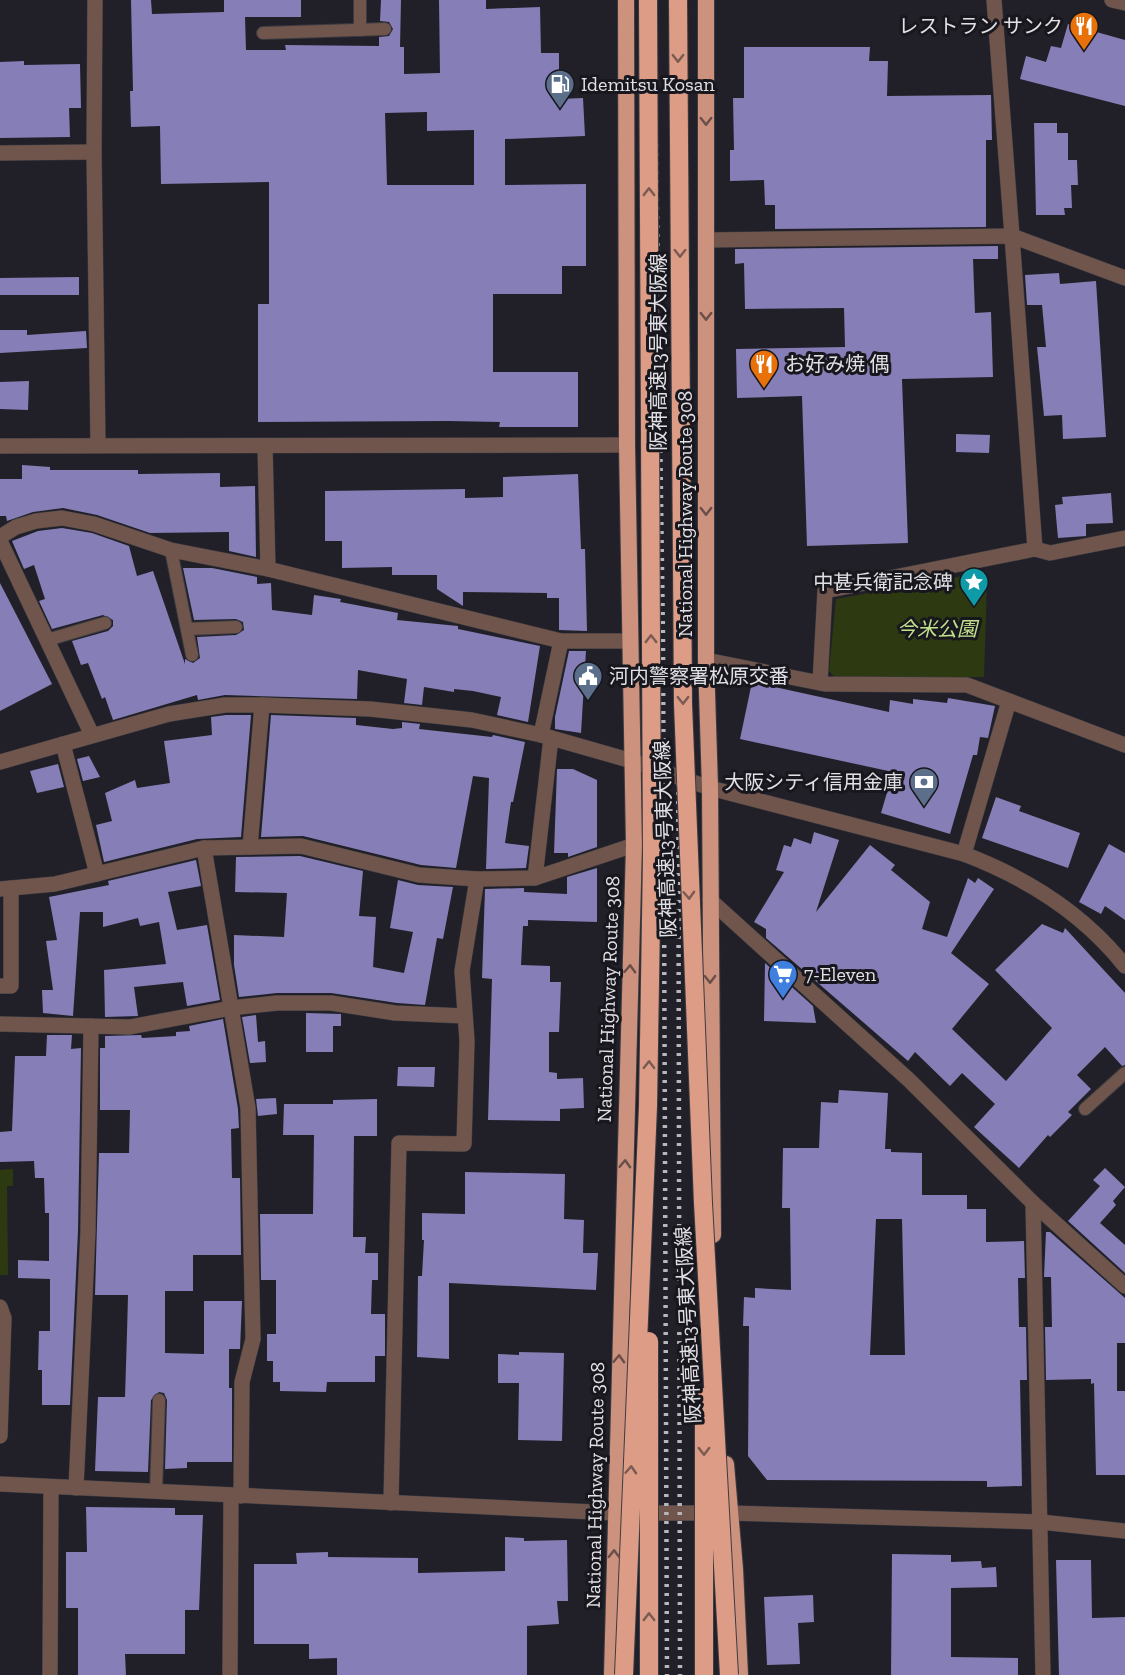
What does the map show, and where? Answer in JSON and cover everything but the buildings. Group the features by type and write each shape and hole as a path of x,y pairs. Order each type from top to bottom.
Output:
{"highway":[{"name":"National Highway Route 308","path":"612,1675 634,845 627,445 626,0"},
{"name":"阪神高速13号東大阪線","path":"624,1675 648,1106 652,833 648,0"},
{"name":"阪神高速13号東大阪線","path":"678,0 683,704 703,1203 729,1675"},
{"name":"National Highway Route 308","path":"706,0 706,660 710,788 713,1232 740,1675"},
{"path":"648,1106 649,1675"},
{"path":"703,1203 704,1675"}],"street":[{"path":"95,0 94,152 98,446"},
{"path":"994,0 1035,549"},
{"path":"1112,0 1125,3"},
{"path":"0,153 94,152"},
{"path":"706,240 1012,236 1125,278"},
{"path":"0,446 627,445"},
{"path":"265,446 268,570"},
{"path":"92,735 0,539 16,527 36,520 62,518 94,524 171,550 268,570 561,641 630,641"},
{"path":"820,683 825,591 1035,549 1050,553 1125,538"},
{"path":"535,879 546,737 561,641"},
{"path":"706,660 820,683 967,685 1125,745"},
{"path":"964,854 1009,701"},
{"path":"0,762 169,714 225,705 370,710 472,720 546,737 632,761 710,788 964,854 1005,870 1046,894 1080,919 1125,966"},
{"path":"250,847 262,705"},
{"path":"63,744 97,874"},
{"path":"0,986 11,986 5,888 55,884 144,860 204,848 301,846 419,875 477,879 535,879 634,845"},
{"path":"204,848 248,1108 253,1340 242,1382 230,1675"},
{"path":"392,1503 399,1143 464,1144 465,1016 462,971 477,879"},
{"path":"710,900 909,1080 1033,1203 1125,1286"},
{"path":"0,1024 130,1027 231,1008 277,1003 331,1003 395,1013 465,1016"},
{"path":"76,1488 88,1231 90,1026"},
{"path":"1033,1203 1043,1675"},
{"path":"0,1306 4,1318 0,1436"},
{"path":"0,1484 615,1513 730,1513 1041,1522 1125,1531"},
{"path":"50,1675 51,1486"}],"lane":[{"path":"360,0 360,30"},
{"path":"263,33 385,29"},
{"path":"171,550 192,655"},
{"path":"47,640 105,623"},
{"path":"187,629 236,627"},
{"path":"1084,1109 1125,1073"},
{"path":"156,1492 159,1400"}],"green space":[{"name":"今米公園","path":"979,573 987,581 984,677 836,678 829,671 836,599"},
{"path":"13,1169 13,1186 7,1186 8,1275 0,1275 0,1170"}],"railway":[{"path":"654,0 663,637 667,1675"},
{"path":"672,0 678,636 680,1675"}],"place":[{"name":"レストラン サンク","path":"1084,52"},
{"name":"Idemitsu Kosan","path":"560,110"},
{"name":"お好み焼 偶","path":"764,390"},
{"name":"中甚兵衛記念碑","path":"974,608"},
{"name":"河内警察署松原交番","path":"588,702"},
{"name":"大阪シティ信用金庫","path":"924,808"},
{"name":"7-Eleven","path":"783,1000"}]}
